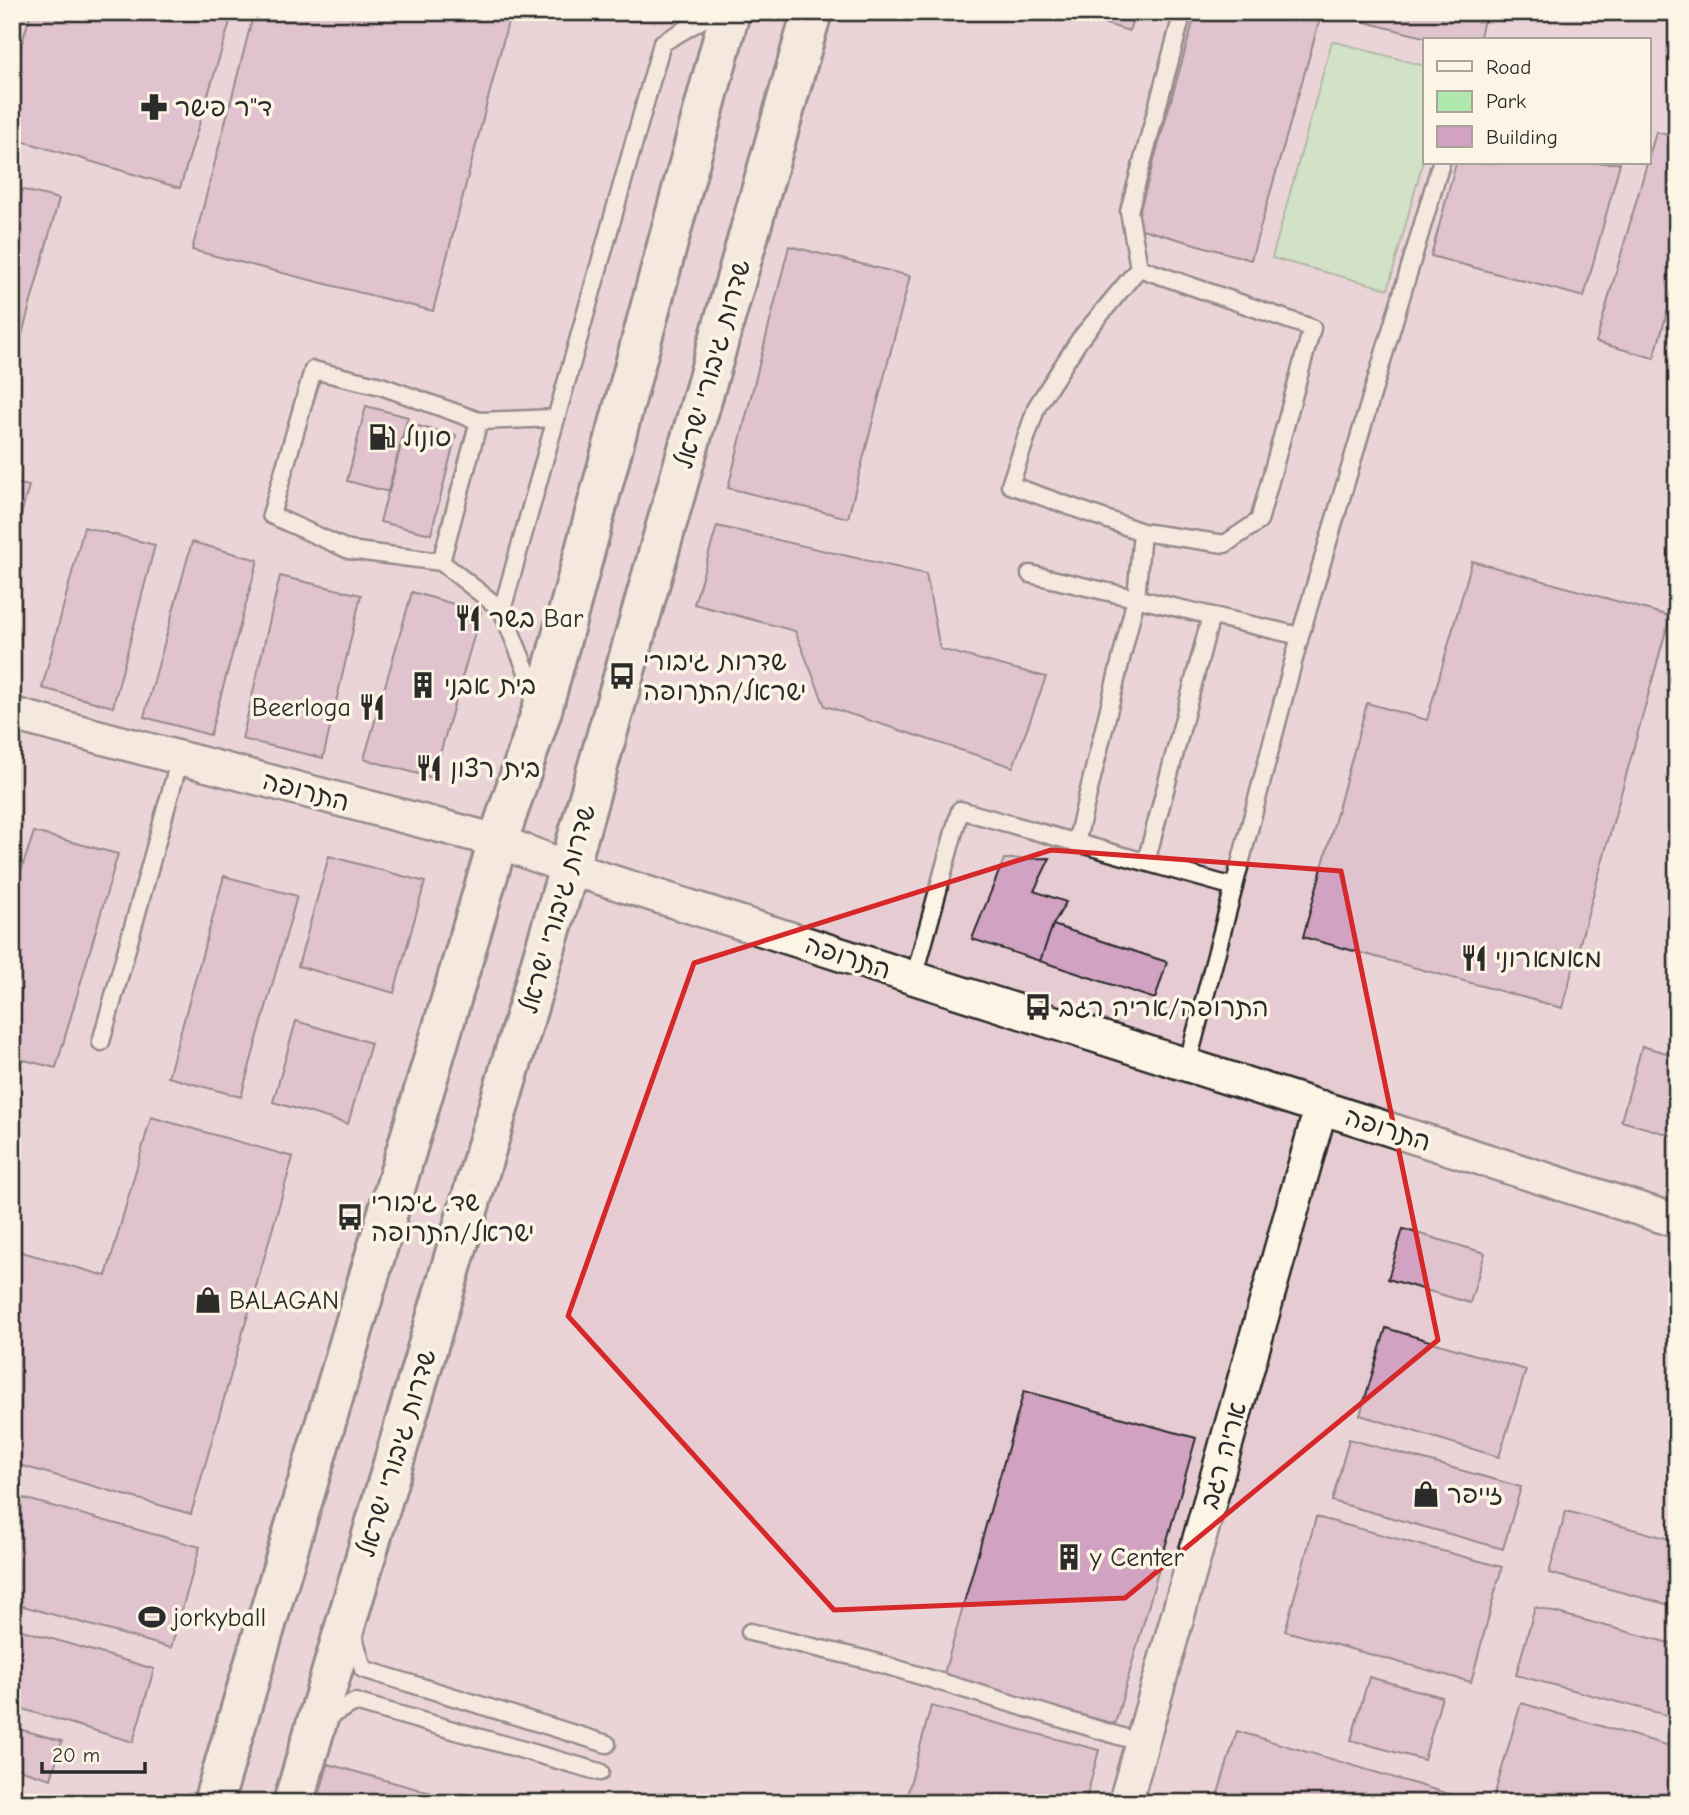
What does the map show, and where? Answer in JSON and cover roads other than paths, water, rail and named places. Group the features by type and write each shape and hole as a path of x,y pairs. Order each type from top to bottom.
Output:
{"street":[{"path":"213,1803 498,841 542,709 730,12"},
{"name":"שדרות גיבורי ישראל","path":"293,1803 569,868 812,12"},
{"name":"התרופה","path":"12,714 498,841 569,868 1677,1221"},
{"name":"אריה רגב","path":"1125,1803 1321,1107"}],"lane":[{"path":"170,12 175,12"},
{"path":"502,610 662,43 715,12"},
{"path":"1139,268 1312,328 1259,521 1225,544 1142,532 1010,485 1037,406 1080,339 1139,268 1129,211 1183,12"},
{"path":"1187,1065 1300,636 1441,164"},
{"path":"542,709 502,610 441,562 349,550 271,515 313,370 381,386 479,421 555,418"},
{"path":"441,562 479,421"},
{"path":"1076,843 1136,598 1142,532"},
{"path":"1030,574 1300,636"},
{"path":"1146,862 1211,616"},
{"path":"100,1042 180,758"},
{"path":"914,978 960,810 1234,887"},
{"path":"348,1615 363,1669 607,1744"},
{"path":"750,1632 869,1660 1142,1743"},
{"path":"317,1723 355,1702 600,1772"}],"place":[{"name":"ד\"ר פישר","path":"154,107"},
{"name":"סונול","path":"382,437"},
{"name":"בשר Bar","path":"468,618"},
{"name":"שדרות גיבורי ישראל/התרופה","path":"622,676"},
{"name":"בית אבני","path":"423,685"},
{"name":"Beerloga","path":"372,707"},
{"name":"בית רצון","path":"429,768"},
{"name":"מאמארוני","path":"1474,958"},
{"name":"התרופה/אריה רגב","path":"1038,1007"},
{"name":"שד. גיבורי ישראל/התרופה","path":"350,1217"},
{"name":"BALAGAN","path":"208,1300"},
{"name":"זייפר","path":"1426,1494"},
{"name":"y Center","path":"1069,1557"},
{"name":"jorkyball","path":"152,1617"}]}
